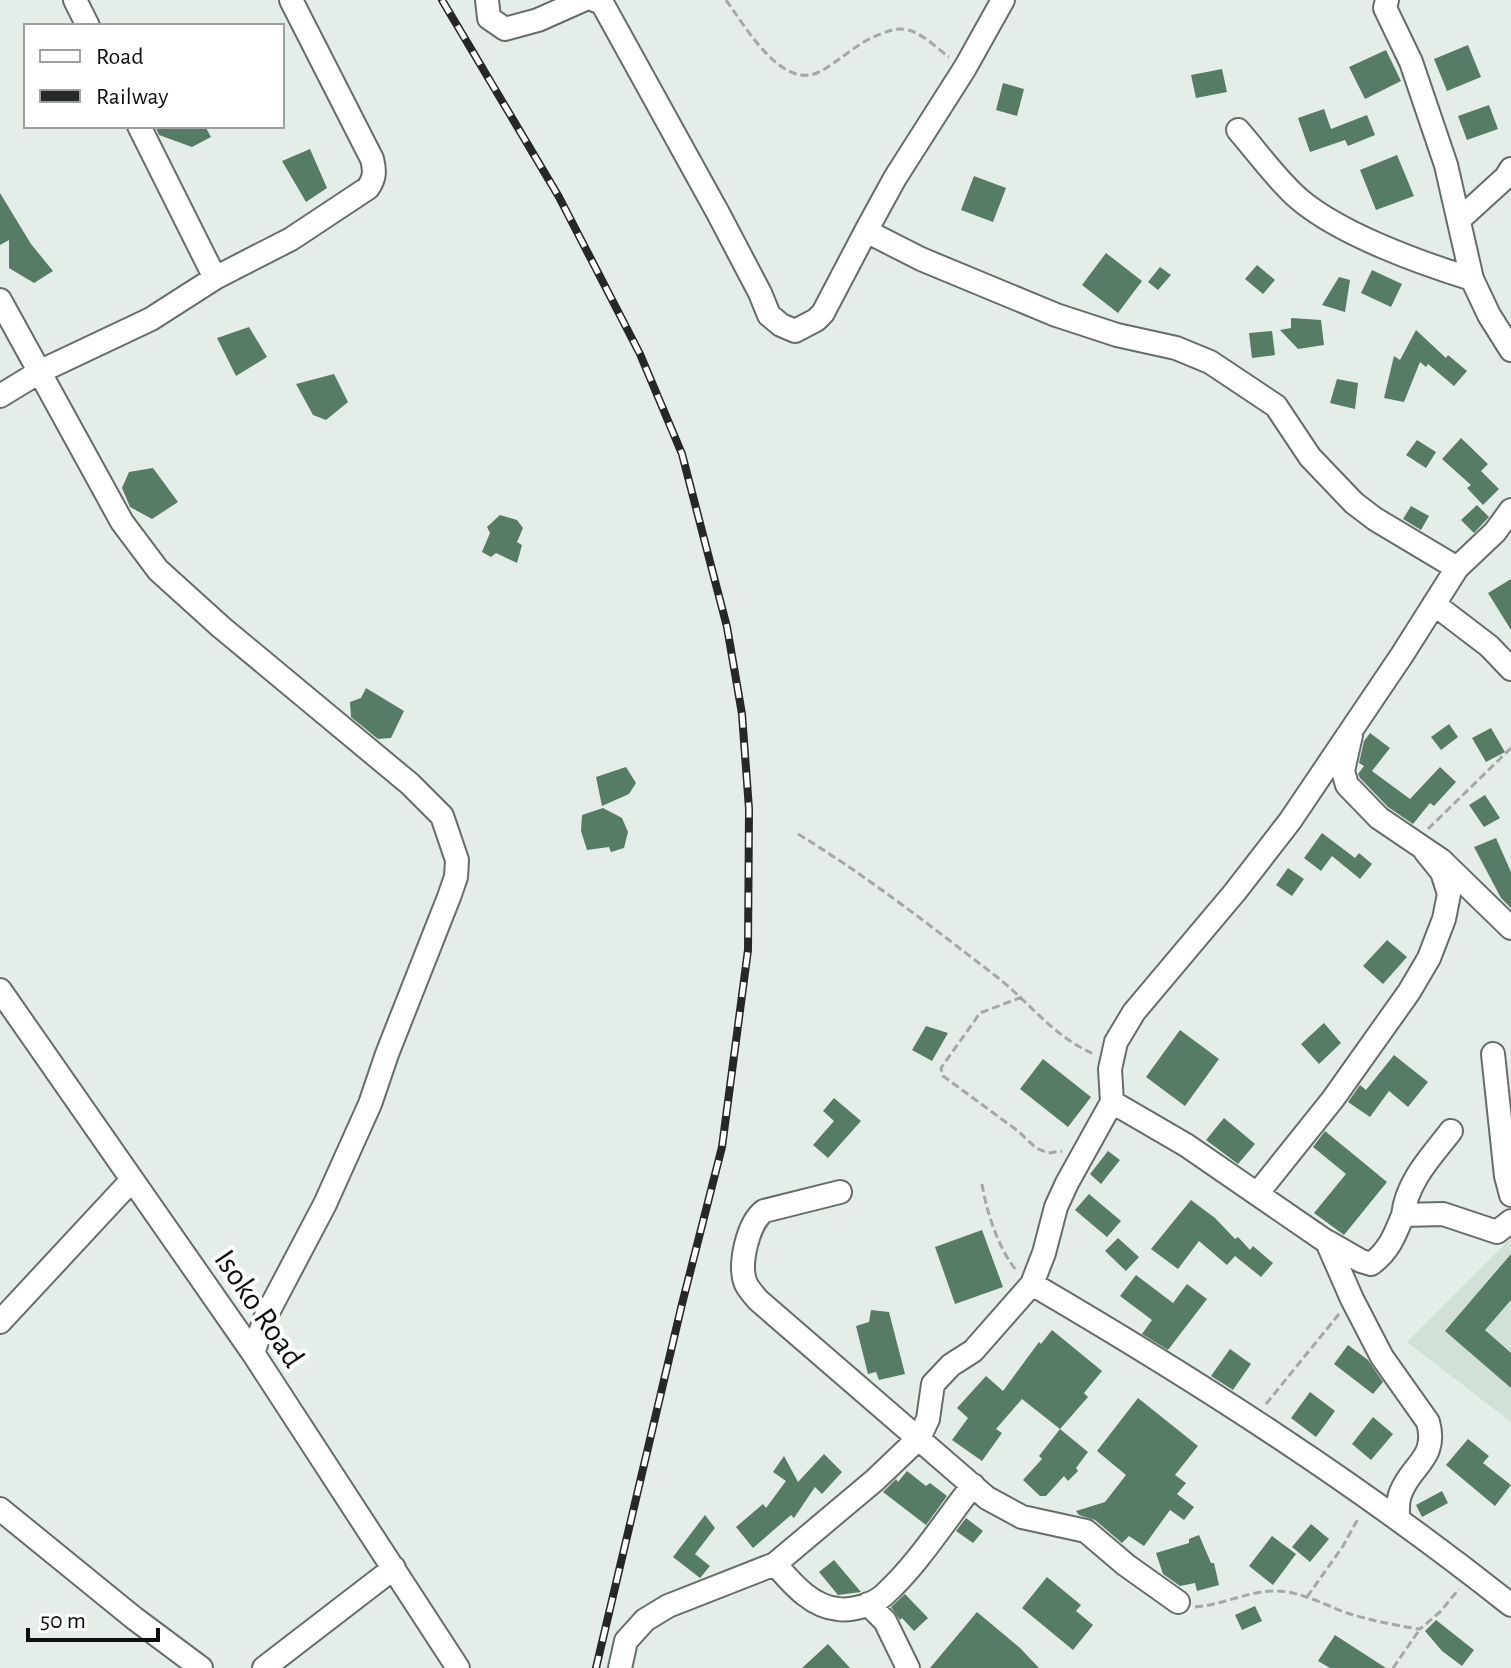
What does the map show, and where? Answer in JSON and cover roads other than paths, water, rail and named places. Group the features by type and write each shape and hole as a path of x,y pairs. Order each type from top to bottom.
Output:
{"street":[{"path":"75,0 87,24"},
{"path":"0,396 41,371 151,319 215,278 291,239 368,188 374,180 375,170 366,147 291,0"},
{"path":"487,0 489,18 505,29 538,20 583,0"},
{"path":"594,0 602,3 718,213 769,315 795,331 823,313 895,178 965,68 1003,0"},
{"path":"1383,3 1411,62 1446,165 1472,279 1489,315 1511,350"},
{"path":"140,128 215,278"},
{"path":"1238,130 1297,197 1316,213 1361,237 1472,279"},
{"path":"1460,219 1511,169"},
{"path":"866,231 921,259 1056,315 1117,335 1176,348 1210,362 1276,406 1310,457 1354,503 1457,568"},
{"path":"0,300 122,522 158,570 221,627 410,784 442,816 457,860 456,877 370,1104 325,1204 266,1316 253,1353"},
{"path":"620,1668 626,1641 645,1620 668,1606 775,1564 875,1480 919,1438 928,1419 933,1384 951,1365 973,1351 1032,1284 1056,1207 1112,1102 1111,1060 1116,1042 1134,1012 1290,821 1457,568 1495,532 1511,510"},
{"path":"1434,604 1489,646 1511,669"},
{"path":"1353,726 1343,771 1347,785 1379,818 1441,860 1511,928"},
{"path":"1257,1194 1333,1099 1409,992 1429,958 1449,903 1449,894 1442,872 1425,851"},
{"name":"Isoko Road","path":"0,990 253,1353 458,1668"},
{"path":"1493,1054 1506,1176 1511,1195"},
{"path":"1112,1102 1186,1145 1327,1242 1371,1264 1384,1255 1394,1239 1408,1191 1451,1131"},
{"path":"2,1318 131,1181"},
{"path":"840,1192 764,1211 755,1218 749,1230 743,1270 746,1283 776,1318 1003,1508 1022,1517 1086,1531 1126,1565 1178,1602"},
{"path":"1403,1215 1443,1214 1497,1232 1511,1221"},
{"path":"1327,1242 1382,1357 1428,1422 1431,1434 1427,1456 1402,1490 1398,1518"},
{"path":"1032,1284 1254,1420 1398,1518 1511,1605"},
{"path":"775,1564 799,1591 836,1610 868,1604 882,1597 913,1562 973,1485"},
{"path":"0,1509 201,1668"},
{"path":"264,1668 394,1568"},
{"path":"868,1604 885,1621 908,1668"}],"railway":[{"path":"442,0 559,197 640,354 682,454 727,627 742,714 749,809 748,950 722,1147 596,1668"}]}
